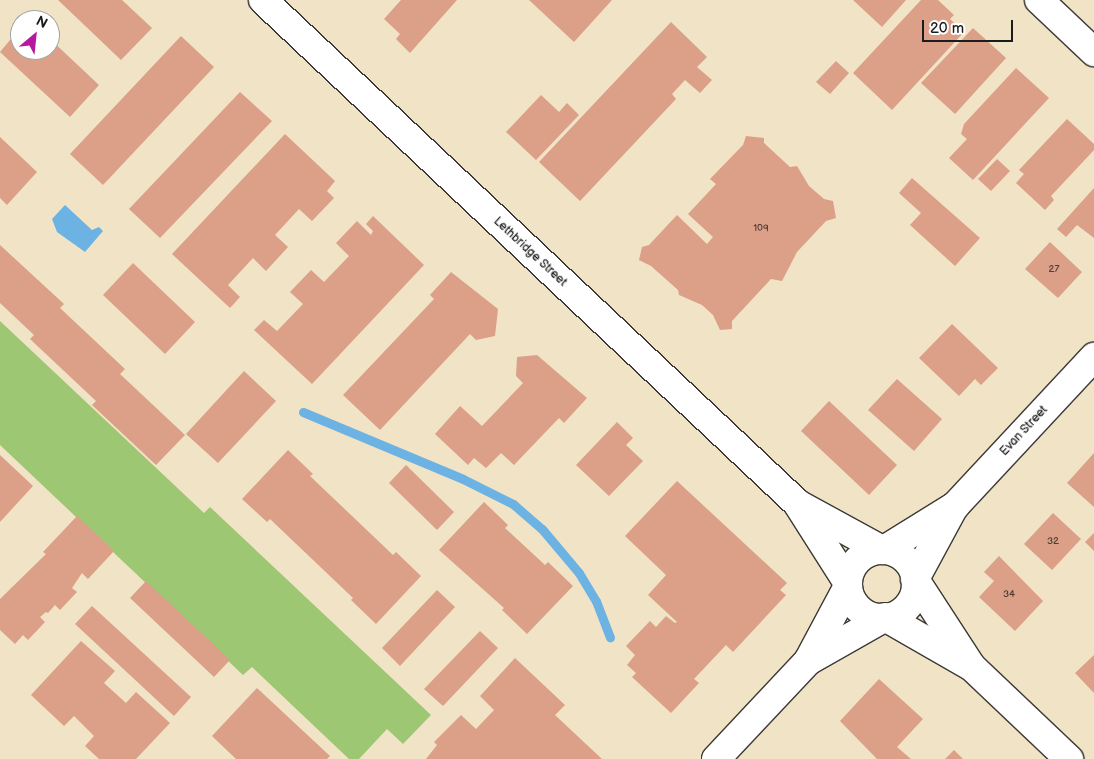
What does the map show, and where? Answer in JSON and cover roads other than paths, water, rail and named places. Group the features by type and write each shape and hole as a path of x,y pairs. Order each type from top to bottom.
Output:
{"street":[{"name":"Lethbridge Street","path":"263,0 797,503 848,584"},
{"path":"1039,0 1094,52"},
{"name":"Evan Street","path":"915,580 955,506 1094,357"},
{"name":"Lethbridge Street","path":"797,503 883,550"},
{"name":"Evan Street","path":"883,550 955,506"},
{"path":"716,759 808,661 848,584 855,563 862,556 883,550 908,562 915,580 972,668"},
{"path":"808,661 885,618 905,609 915,591 915,580"},
{"path":"848,584 850,596 860,609 885,618 972,668 1069,759"}],"water":[{"path":"65,205 92,230 99,227 103,231 85,252 57,232 52,219"}],"waterway":[{"path":"303,412 463,479 513,504 542,529 579,573 596,601 610,637"}]}
